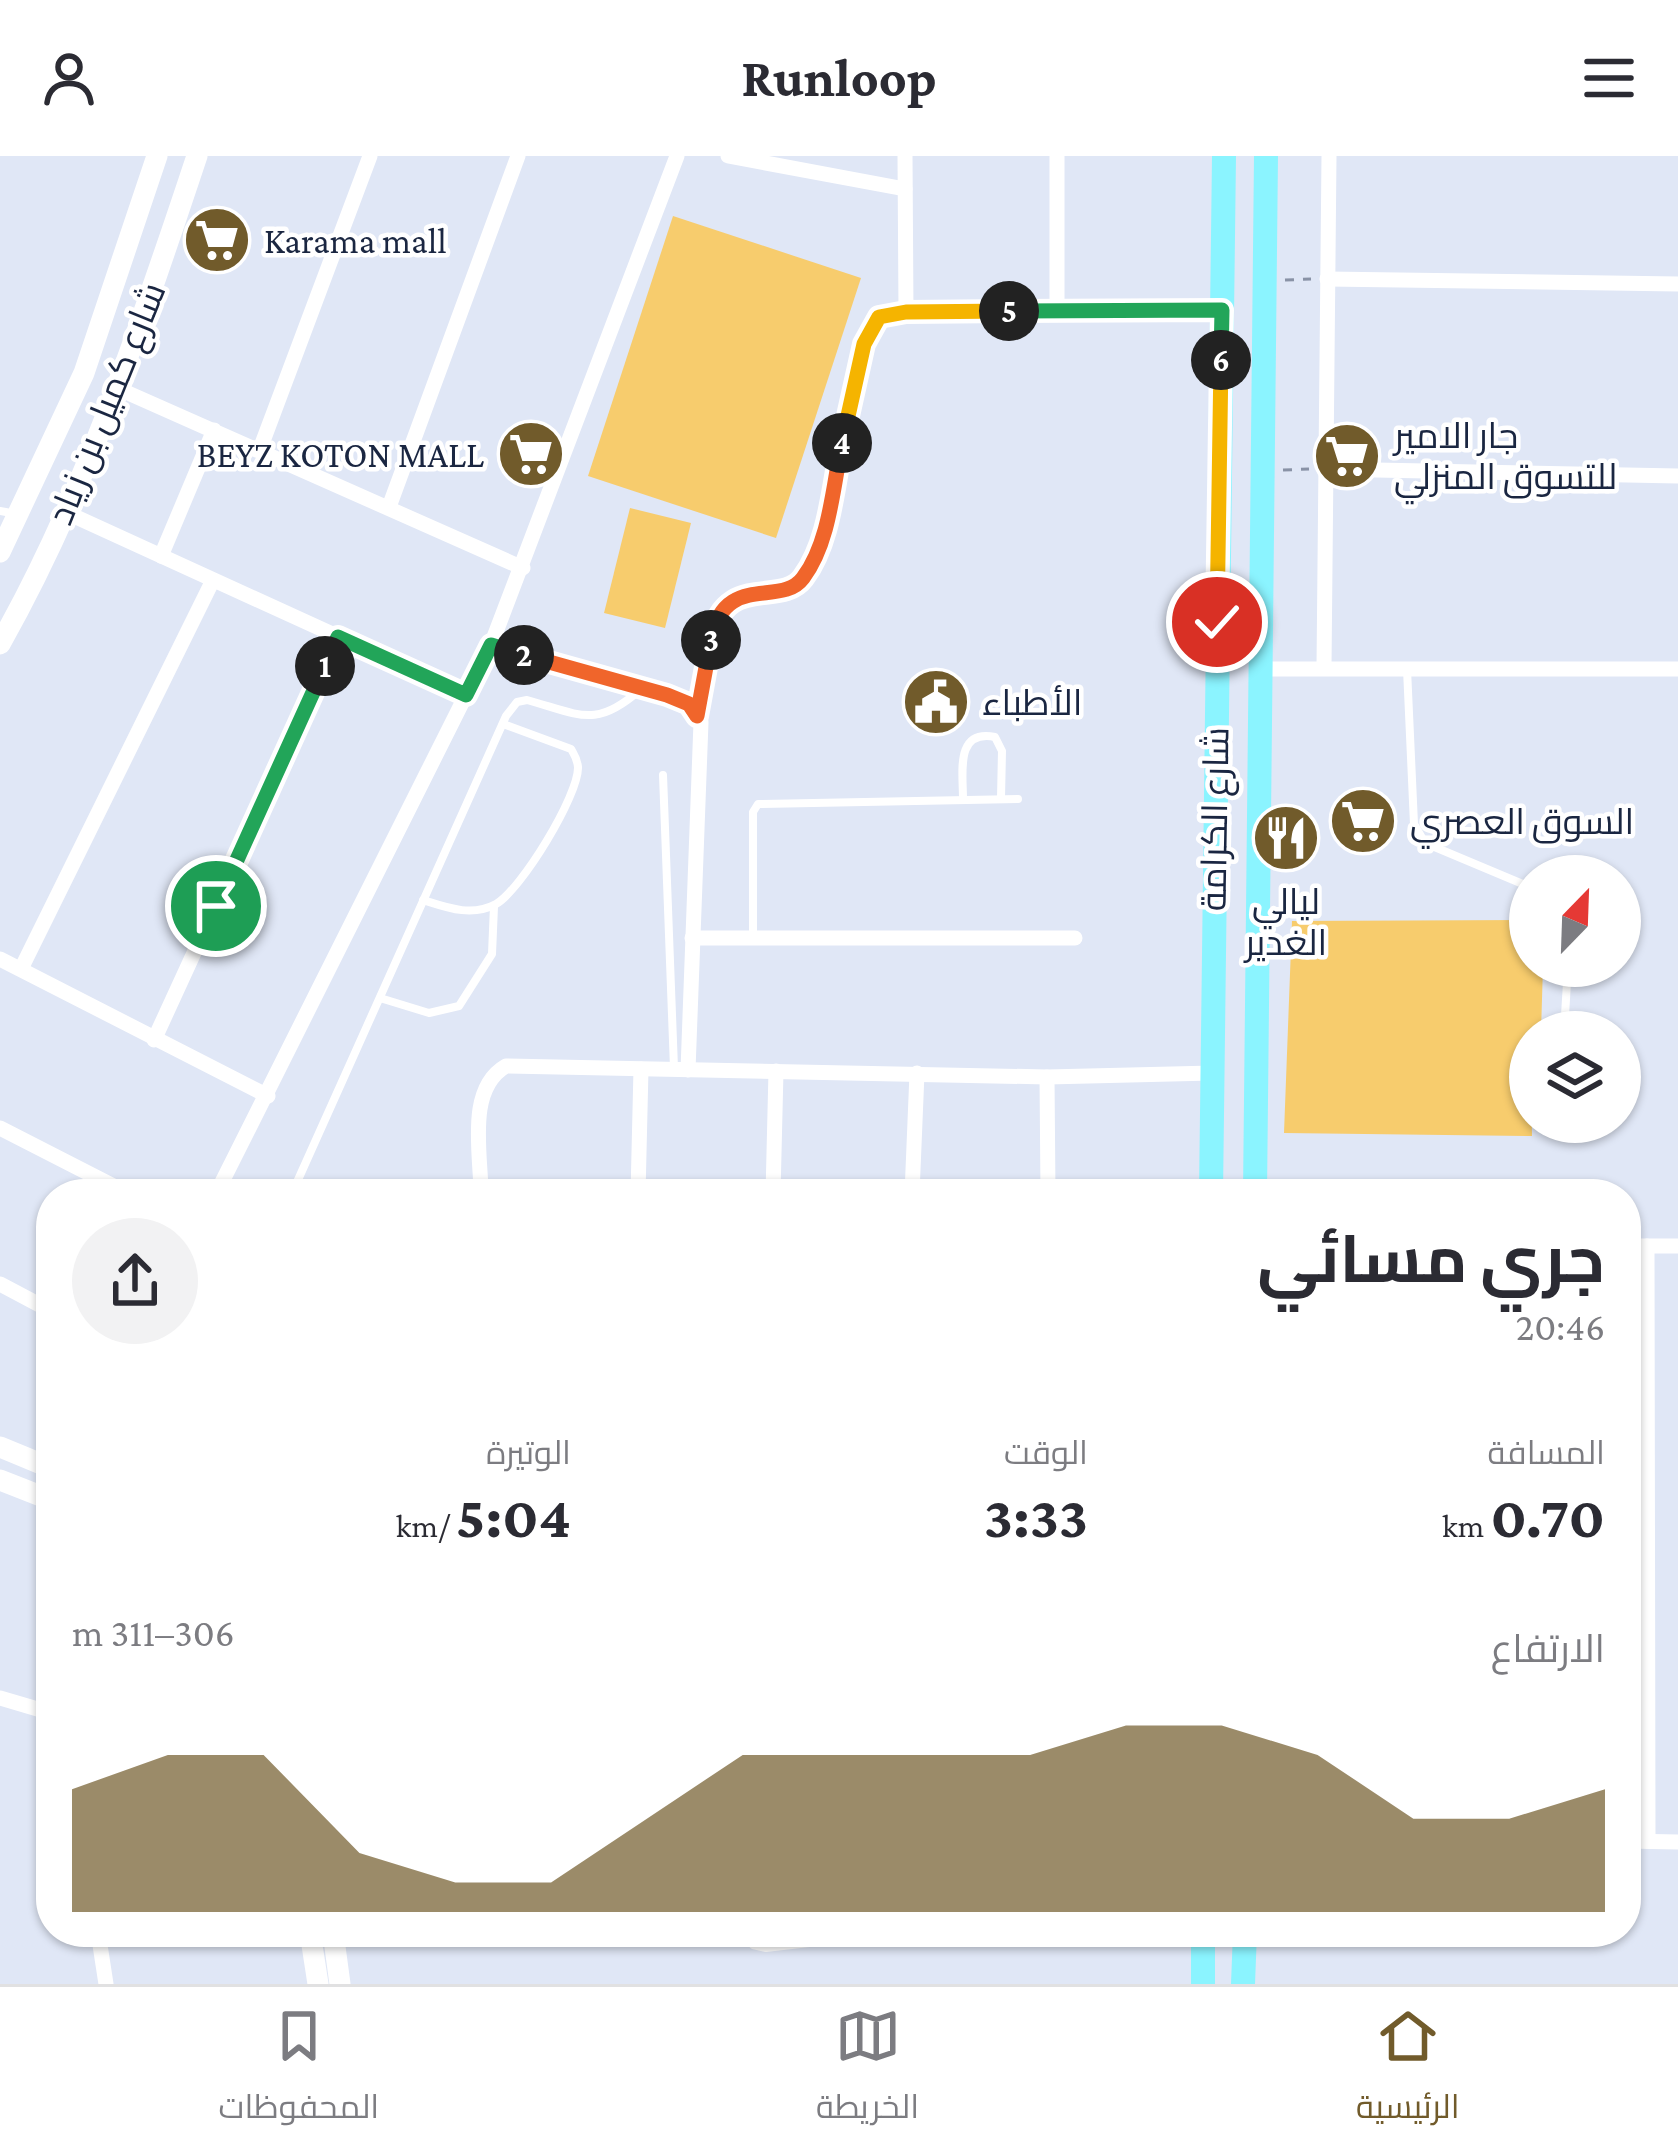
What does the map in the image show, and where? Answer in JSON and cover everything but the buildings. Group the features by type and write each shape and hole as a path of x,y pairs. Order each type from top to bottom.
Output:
{"main road":[{"name":"شارع كميل بن زياد","path":"2,548 9,513 41,468 84,373 157,156"},
{"name":"شارع كميل بن زياد","path":"0,644 119,388 197,156"},
{"name":"شارع الكرامة","path":"1211,1179 1224,156"},
{"name":"شارع الكرامة","path":"1255,1179 1266,156"},
{"path":"41,468 59,485 76,488"},
{"path":"2,548 20,546 41,560"},
{"path":"1213,933 1234,923 1258,934"},
{"path":"0,1447 36,1462"},
{"path":"0,1480 36,1494"},
{"path":"312,1947 318,1984"},
{"path":"334,1947 340,1984"},
{"path":"1203,1984 1204,1947"},
{"path":"1243,1984 1244,1947"}],"street":[{"path":"260,449 370,156"},
{"path":"389,507 518,156"},
{"path":"225,1179 491,645 677,156"},
{"path":"728,156 905,189"},
{"path":"905,156 906,312 1222,310"},
{"path":"1057,156 1057,311"},
{"path":"1324,667 1329,156"},
{"path":"1328,278 1678,284"},
{"path":"119,388 523,568"},
{"path":"160,556 214,430"},
{"path":"1326,469 1678,476"},
{"path":"65,512 466,695"},
{"path":"21,969 213,580"},
{"path":"154,1040 338,637"},
{"path":"491,645 689,704 701,722 681,1070"},
{"path":"1261,669 1678,669"},
{"path":"692,938 1075,938"},
{"path":"0,959 268,1096"},
{"path":"481,1179 481,1097 494,1073 520,1064 1047,1077 1213,1073"},
{"path":"638,1179 641,1069"},
{"path":"773,1179 776,1071"},
{"path":"913,1179 917,1073"},
{"path":"1047,1077 1048,1179"},
{"path":"0,1128 100,1179"},
{"path":"1641,1246 1678,1246"},
{"path":"1647,1246 1648,1841"},
{"path":"0,1284 36,1303"},
{"path":"0,1698 36,1708"},
{"path":"1641,1841 1678,1842"},
{"path":"100,1947 106,1984"}],"lane":[{"path":"697,716 715,623 729,605 751,593 789,588 802,581 822,536 870,328 879,317 906,312"},
{"path":"1407,668 1414,824 1425,843 1509,878"},
{"path":"298,1179 517,701 601,716 616,711 642,688"},
{"path":"423,901 473,912 494,906 558,822 578,769 571,749 503,724"},
{"path":"964,799 962,754 968,741 982,734 994,737 1002,751 1001,799"},
{"path":"663,775 681,1070"},
{"path":"753,935 754,812 758,804 1018,799"},
{"path":"380,998 429,1012 459,1006 492,954 494,906"}],"path":[{"path":"1265,280 1328,278"},
{"path":"1263,470 1326,469"}],"shaded area":[{"path":"673,216 861,278 776,538 588,476"},
{"path":"630,508 691,523 665,628 604,613"},
{"path":"1509,920 1509,987 1542,987 1542,1011 1509,1011 1509,1136 1284,1133 1292,921"}],"place":[{"name":"Karama mall","path":"217,240"},
{"name":"BEYZ KOTON MALL","path":"531,454"},
{"name":"جار الامير للتسوق المنزلي","path":"1347,456"},
{"name":"الأطباء","path":"936,702"},
{"name":"السوق العصري","path":"1363,821"},
{"name":"ليالي الغدير","path":"1286,838"}],"route":[{"path":"216,906 338,637 466,695 491,645 667,695 689,704 697,716 715,623 729,605 751,593 789,588 802,581 822,536 864,344 879,317 906,312 1222,310 1217,622"}]}
